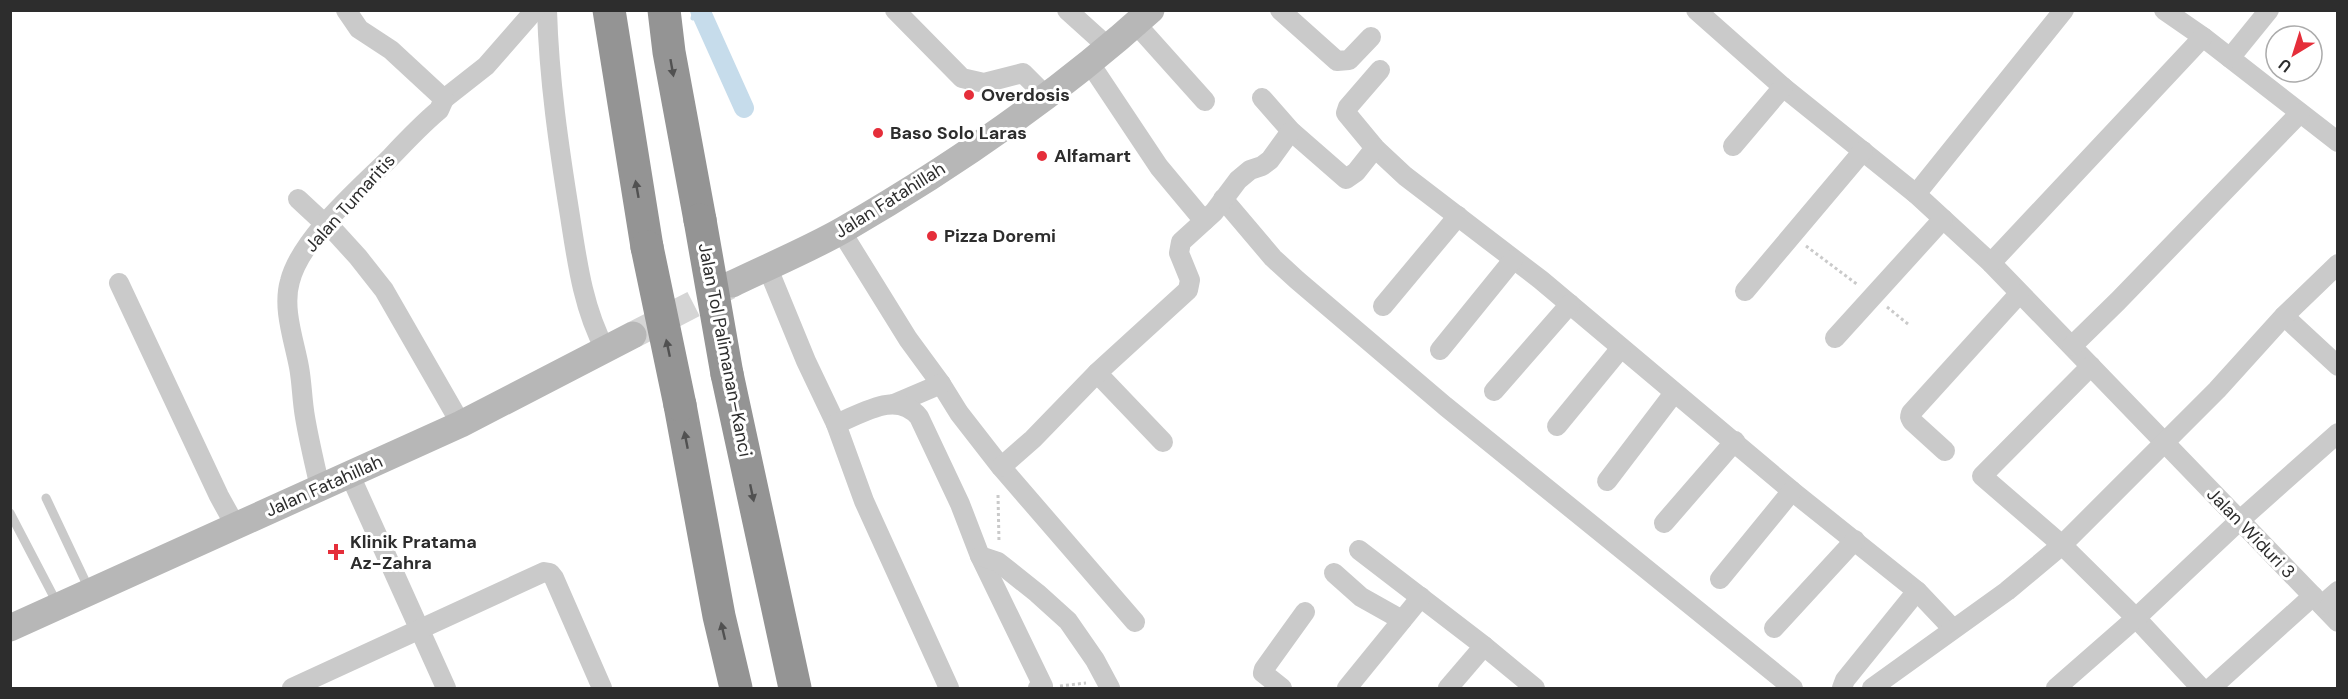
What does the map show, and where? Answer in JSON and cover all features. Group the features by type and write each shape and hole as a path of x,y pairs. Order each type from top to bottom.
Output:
{"highway":[{"path":"609,10 647,247 680,405 719,616 736,688"},
{"name":"Jalan Tol Palimanan–Kanci","path":"664,10 669,52 727,374 795,688"}],"street":[{"path":"346,10 359,28 391,50 444,99"},
{"name":"Jalan Tumaritis","path":"320,488 304,414 288,298 293,270 309,243 358,189 439,110 444,99 486,66 535,10"},
{"path":"547,10 550,77 576,255 591,317 605,349"},
{"path":"895,10 962,78 984,83 1023,73 1046,96"},
{"path":"1067,10 1098,54 1159,167 1204,221"},
{"path":"1280,10 1337,61 1349,60 1371,37"},
{"name":"Jalan Widuri 3","path":"1696,10 1783,87 1917,194 1991,263 2337,622"},
{"path":"1917,194 2064,10"},
{"path":"2164,10 2203,37 2337,142"},
{"path":"2230,58 2269,10"},
{"path":"1144,17 1205,101"},
{"name":"Jalan Fatahillah","path":"732,284 841,231 913,188 1046,96 1144,17"},
{"path":"1991,263 2203,37"},
{"path":"1380,70 1348,107 1346,113 1375,148 1405,176 1570,304 1792,491 1917,591 1953,629"},
{"path":"1733,146 1783,87"},
{"path":"1262,98 1291,131 1346,179 1356,172 1375,148"},
{"path":"2072,346 2300,113"},
{"path":"1001,467 1188,290 1190,280 1180,258 1181,242 1214,212 1238,180 1250,170 1270,160 1291,131"},
{"path":"1745,291 1863,151"},
{"path":"298,199 358,257 384,290 461,424"},
{"path":"1223,199 1273,258 1297,280 1445,406 1793,688"},
{"path":"1383,306 1458,216"},
{"path":"1835,338 1943,219"},
{"path":"841,231 908,339 959,413 1001,467 1135,622"},
{"path":"1440,350 1513,260"},
{"path":"1872,688 2007,591 2062,545 2217,390 2284,316 2337,264"},
{"path":"767,266 806,361 836,424 864,501 949,688"},
{"path":"119,283 219,496 235,525"},
{"path":"1945,451 1912,422 1911,413 2019,294"},
{"path":"1494,391 1570,304"},
{"path":"2284,316 2337,366"},
{"name":"Jalan Fatahillah","path":"10,628 461,424 633,335"},
{"path":"1557,426 1621,348"},
{"path":"2091,366 1982,476 2062,545 2136,618 2201,688"},
{"path":"1097,374 1163,442"},
{"path":"836,424 871,410 894,404 941,384"},
{"path":"1607,481 1674,393"},
{"path":"894,404 911,408 919,417 989,559 1040,687"},
{"path":"2056,688 2136,618 2337,433"},
{"path":"1665,523 1735,441"},
{"path":"350,475 446,688"},
{"path":"1720,579 1792,491"},
{"path":"1774,628 1855,540"},
{"path":"1359,550 1535,688"},
{"path":"989,559 1037,593 1068,621 1095,660 1108,684"},
{"path":"292,688 544,572 550,573 554,578 602,688"},
{"path":"1334,573 1361,597 1402,620"},
{"path":"1842,688 1845,680 1917,591"},
{"path":"2211,688 2318,601 2337,591"},
{"path":"1347,688 1421,597"},
{"path":"1282,688 1266,678 1263,669 1305,612"},
{"path":"1448,688 1484,646"}],"lane":[{"path":"46,498 90,591"},
{"path":"10,513 58,605"}],"path":[{"path":"1792,236 1908,324"},
{"path":"989,559 1000,512 998,482 1001,467"},
{"path":"1040,687 1108,684"}],"waterway":[{"path":"693,18 695,10"},
{"path":"700,10 744,108"}],"tunnel":[{"path":"633,335 729,286"}],"place":[{"name":"Overdosis","path":"969,95"},
{"name":"Baso Solo Laras","path":"878,133"},
{"name":"Alfamart","path":"1042,156"},
{"name":"Pizza Doremi","path":"932,236"},
{"name":"Klinik Pratama Az-Zahra","path":"336,552"}]}
